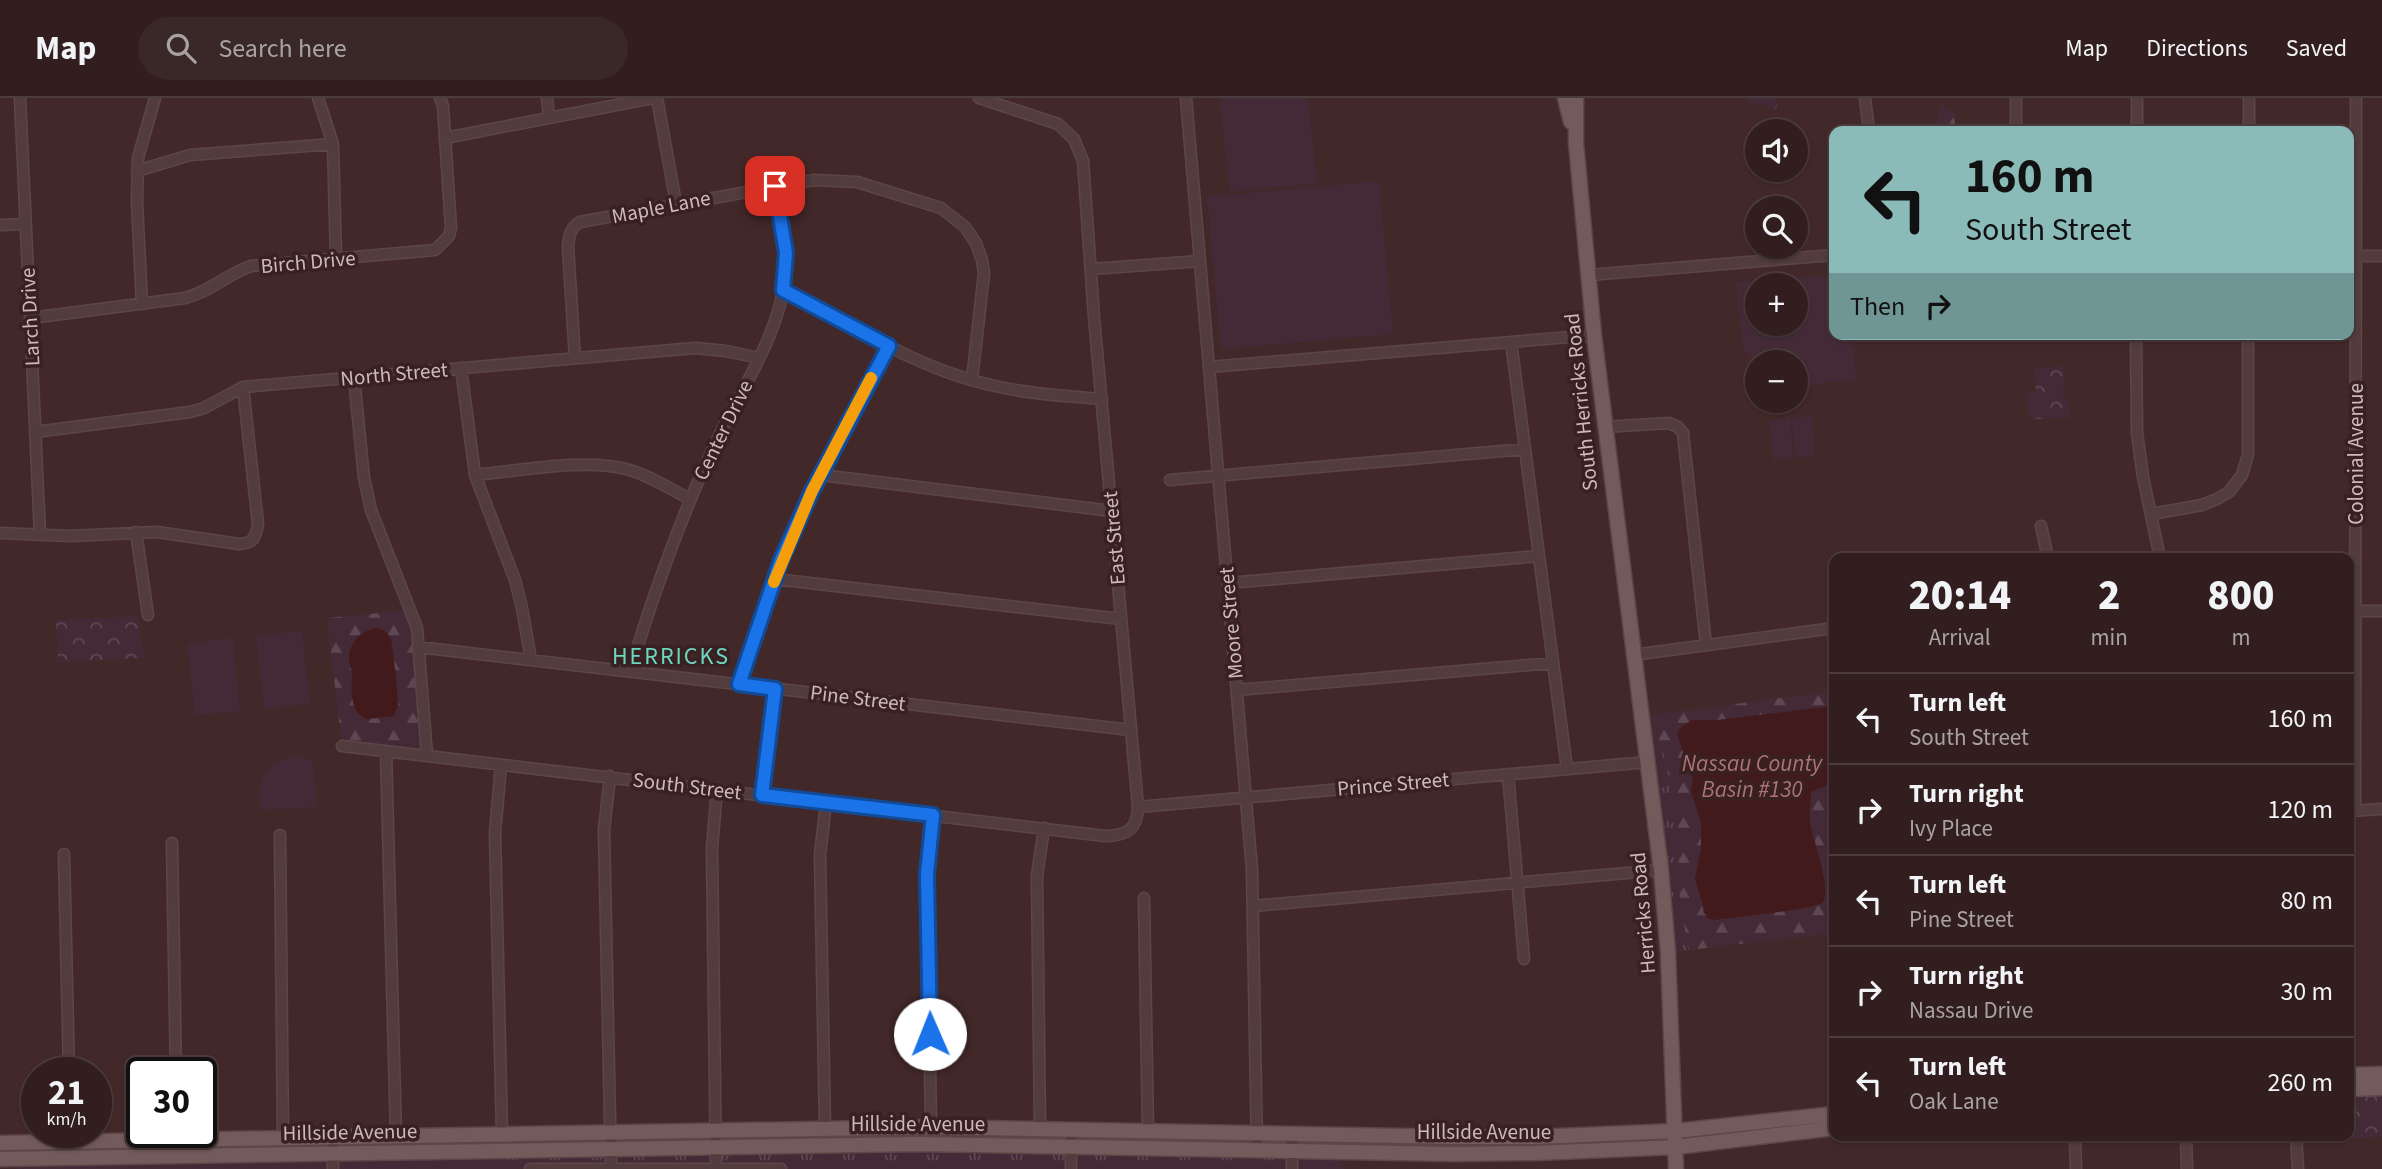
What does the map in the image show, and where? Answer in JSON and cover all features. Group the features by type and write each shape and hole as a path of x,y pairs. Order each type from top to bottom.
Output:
{"main road":[{"name":"South Herricks Road","path":"1565,98 1576,143"},
{"name":"South Herricks Road","path":"1576,98 1576,143 1594,335 1633,655"},
{"name":"Herricks Road","path":"1633,655 1661,870 1668,952 1676,1169"},
{"path":"2354,1075 2382,1074"},
{"path":"2354,1089 2382,1088"},
{"name":"Hillside Avenue","path":"217,1137 283,1138 931,1127 1536,1137 1676,1130 1829,1115"},
{"name":"Hillside Avenue","path":"0,1159 17,1164 332,1154 920,1144 1482,1154 1676,1147 1829,1129"},
{"name":"Hillside Avenue","path":"0,1143 21,1142"}],"street":[{"name":"Larch Drive","path":"20,98 40,535"},
{"path":"142,304 137,171 138,158 155,98"},
{"path":"318,98 333,144 336,258"},
{"name":"Birch Drive","path":"31,318 200,294 236,271 251,266 428,252 443,244 449,236 450,228 443,106 440,98"},
{"path":"547,98 550,117"},
{"path":"445,138 655,98 676,204"},
{"name":"East Street","path":"979,98 1058,124 1080,148 1083,161 1138,807"},
{"name":"Moore Street","path":"1186,98 1246,797 1253,906 1256,1150"},
{"path":"1865,98 1868,126"},
{"path":"2015,126 2016,98"},
{"path":"2137,98 2137,126"},
{"path":"2249,98 2249,126"},
{"name":"Colonial Avenue","path":"2354,177 2356,98"},
{"path":"137,171 190,155 333,144"},
{"name":"Maple Lane","path":"575,358 568,247 571,230 580,222 814,180 857,182 941,208 959,220 976,243 984,273 972,380"},
{"name":"Center Drive","path":"630,671 654,592 690,499 779,311 786,253 775,186"},
{"path":"0,225 25,224"},
{"path":"1589,275 1829,255"},
{"path":"2354,256 2382,256"},
{"path":"1092,270 1200,261"},
{"path":"783,290 889,346 972,380 1019,390 1102,399"},
{"path":"1209,367 1594,335"},
{"path":"2136,340 2137,433 2159,553"},
{"path":"2152,514 2202,505 2217,499 2229,492 2242,475 2248,455 2248,340"},
{"name":"Colonial Avenue","path":"2352,340 2352,553"},
{"path":"1511,342 1567,769"},
{"path":"739,684 786,548 889,346"},
{"name":"North Street","path":"35,432 190,412 204,408 243,387 695,348 759,358"},
{"path":"461,368 475,475 515,580 531,660"},
{"path":"354,378 364,478 370,510 417,628 428,755"},
{"path":"0,533 96,536 157,532 246,544 254,539 258,524 243,387"},
{"path":"1604,427 1670,423 1678,426 1683,433 1706,645"},
{"path":"1170,480 1525,449"},
{"path":"475,475 576,466 610,466 645,476 690,499"},
{"path":"821,475 1112,511"},
{"path":"2042,526 2047,553"},
{"path":"136,532 148,615"},
{"path":"1228,583 1539,556"},
{"path":"775,579 1121,619"},
{"path":"2354,611 2382,611"},
{"path":"1633,655 1829,629"},
{"name":"Pine Street","path":"418,647 1131,730"},
{"path":"1237,690 1553,663"},
{"path":"762,795 775,689"},
{"name":"South Street","path":"342,746 1119,836 1130,830 1136,821 1138,807"},
{"path":"386,751 396,1136"},
{"name":"Prince Street","path":"1138,807 1648,762"},
{"path":"501,765 495,834 502,1134"},
{"path":"1508,774 1524,959"},
{"path":"610,776 604,830 611,1168"},
{"path":"716,1169 712,848 717,789"},
{"path":"825,1129 820,855 826,803"},
{"path":"2354,811 2382,809"},
{"path":"931,1127 927,874 933,815"},
{"path":"1040,1129 1037,876 1044,828"},
{"path":"280,835 283,1138"},
{"path":"172,843 176,1057"},
{"path":"64,854 69,1057"},
{"path":"1253,906 1661,870"},
{"path":"1144,898 1148,1131"},
{"path":"1071,1130 1071,1169"},
{"path":"1292,1134 1292,1169"},
{"path":"332,1137 333,1169"},
{"path":"2073,1169 2075,1141"},
{"path":"2186,1141 2187,1169"},
{"path":"2296,1141 2298,1169"},
{"path":"17,1142 17,1164"},
{"path":"530,1169 781,1169"},
{"path":"658,1169 666,1169"}],"green space":[{"path":"1219,98 1308,98 1317,183 1230,192"},
{"path":"1745,98 1775,98 1777,106 1775,109 1766,105 1754,105"},
{"path":"1941,104 1946,109 1955,111 1955,126 1937,125"},
{"path":"1379,181 1393,334 1221,349 1207,197"},
{"path":"1829,275 1829,340 1853,340 1856,380 1808,385 1808,350 1745,351 1736,282 1745,281 1745,336 1808,336 1808,277"},
{"path":"2064,366 2063,396 2068,400 2071,418 2030,419 2026,394 2036,392 2034,369"},
{"path":"1812,416 1815,456 1795,458 1792,418"},
{"path":"1790,418 1793,458 1773,460 1770,420"},
{"path":"411,610 427,755 342,746 327,618","holes":["357,636 391,639 398,705 394,716 367,719 357,713 351,694 352,673 349,657"]},
{"path":"138,616 144,658 58,662 56,620"},
{"path":"302,631 310,704 264,709 256,636"},
{"path":"233,638 240,711 195,715 187,643"},
{"path":"1829,692 1829,707 1718,720 1692,720 1677,735 1693,780 1691,791 1701,823 1701,849 1696,879 1704,914 1727,919 1825,882 1810,822 1811,791 1829,784 1829,934 1689,950 1680,904 1677,838 1666,762 1652,715"},
{"path":"1652,715 1666,762 1677,838 1680,904 1689,950 1669,952 1642,716"},
{"path":"299,756 312,760 318,807 262,810 259,790 266,772 279,760"},
{"path":"2382,1090 2382,1137 2354,1138 2354,1091"},
{"path":"920,1144 1334,1151 1345,1169 17,1169 17,1159"}],"water":[{"path":"376,628 384,630 391,639 398,705 394,716 367,719 361,716 354,706 349,661 351,647 357,638"},
{"name":"Nassau County Basin #130","path":"1829,707 1829,784 1811,792 1810,804 1810,824 1825,888 1822,903 1772,913 1715,920 1707,918 1695,879 1701,849 1701,823 1691,791 1693,780 1677,734 1681,727 1692,720 1718,720"}],"slow traffic":[{"path":"774,582 812,491 871,378"}],"district":[{"name":"HERRICKS","path":"671,656"}],"route":[{"path":"775,186 786,253 783,290 889,346 812,491 781,560 739,684 775,689 762,795 933,815 927,874 930,1034"}]}
